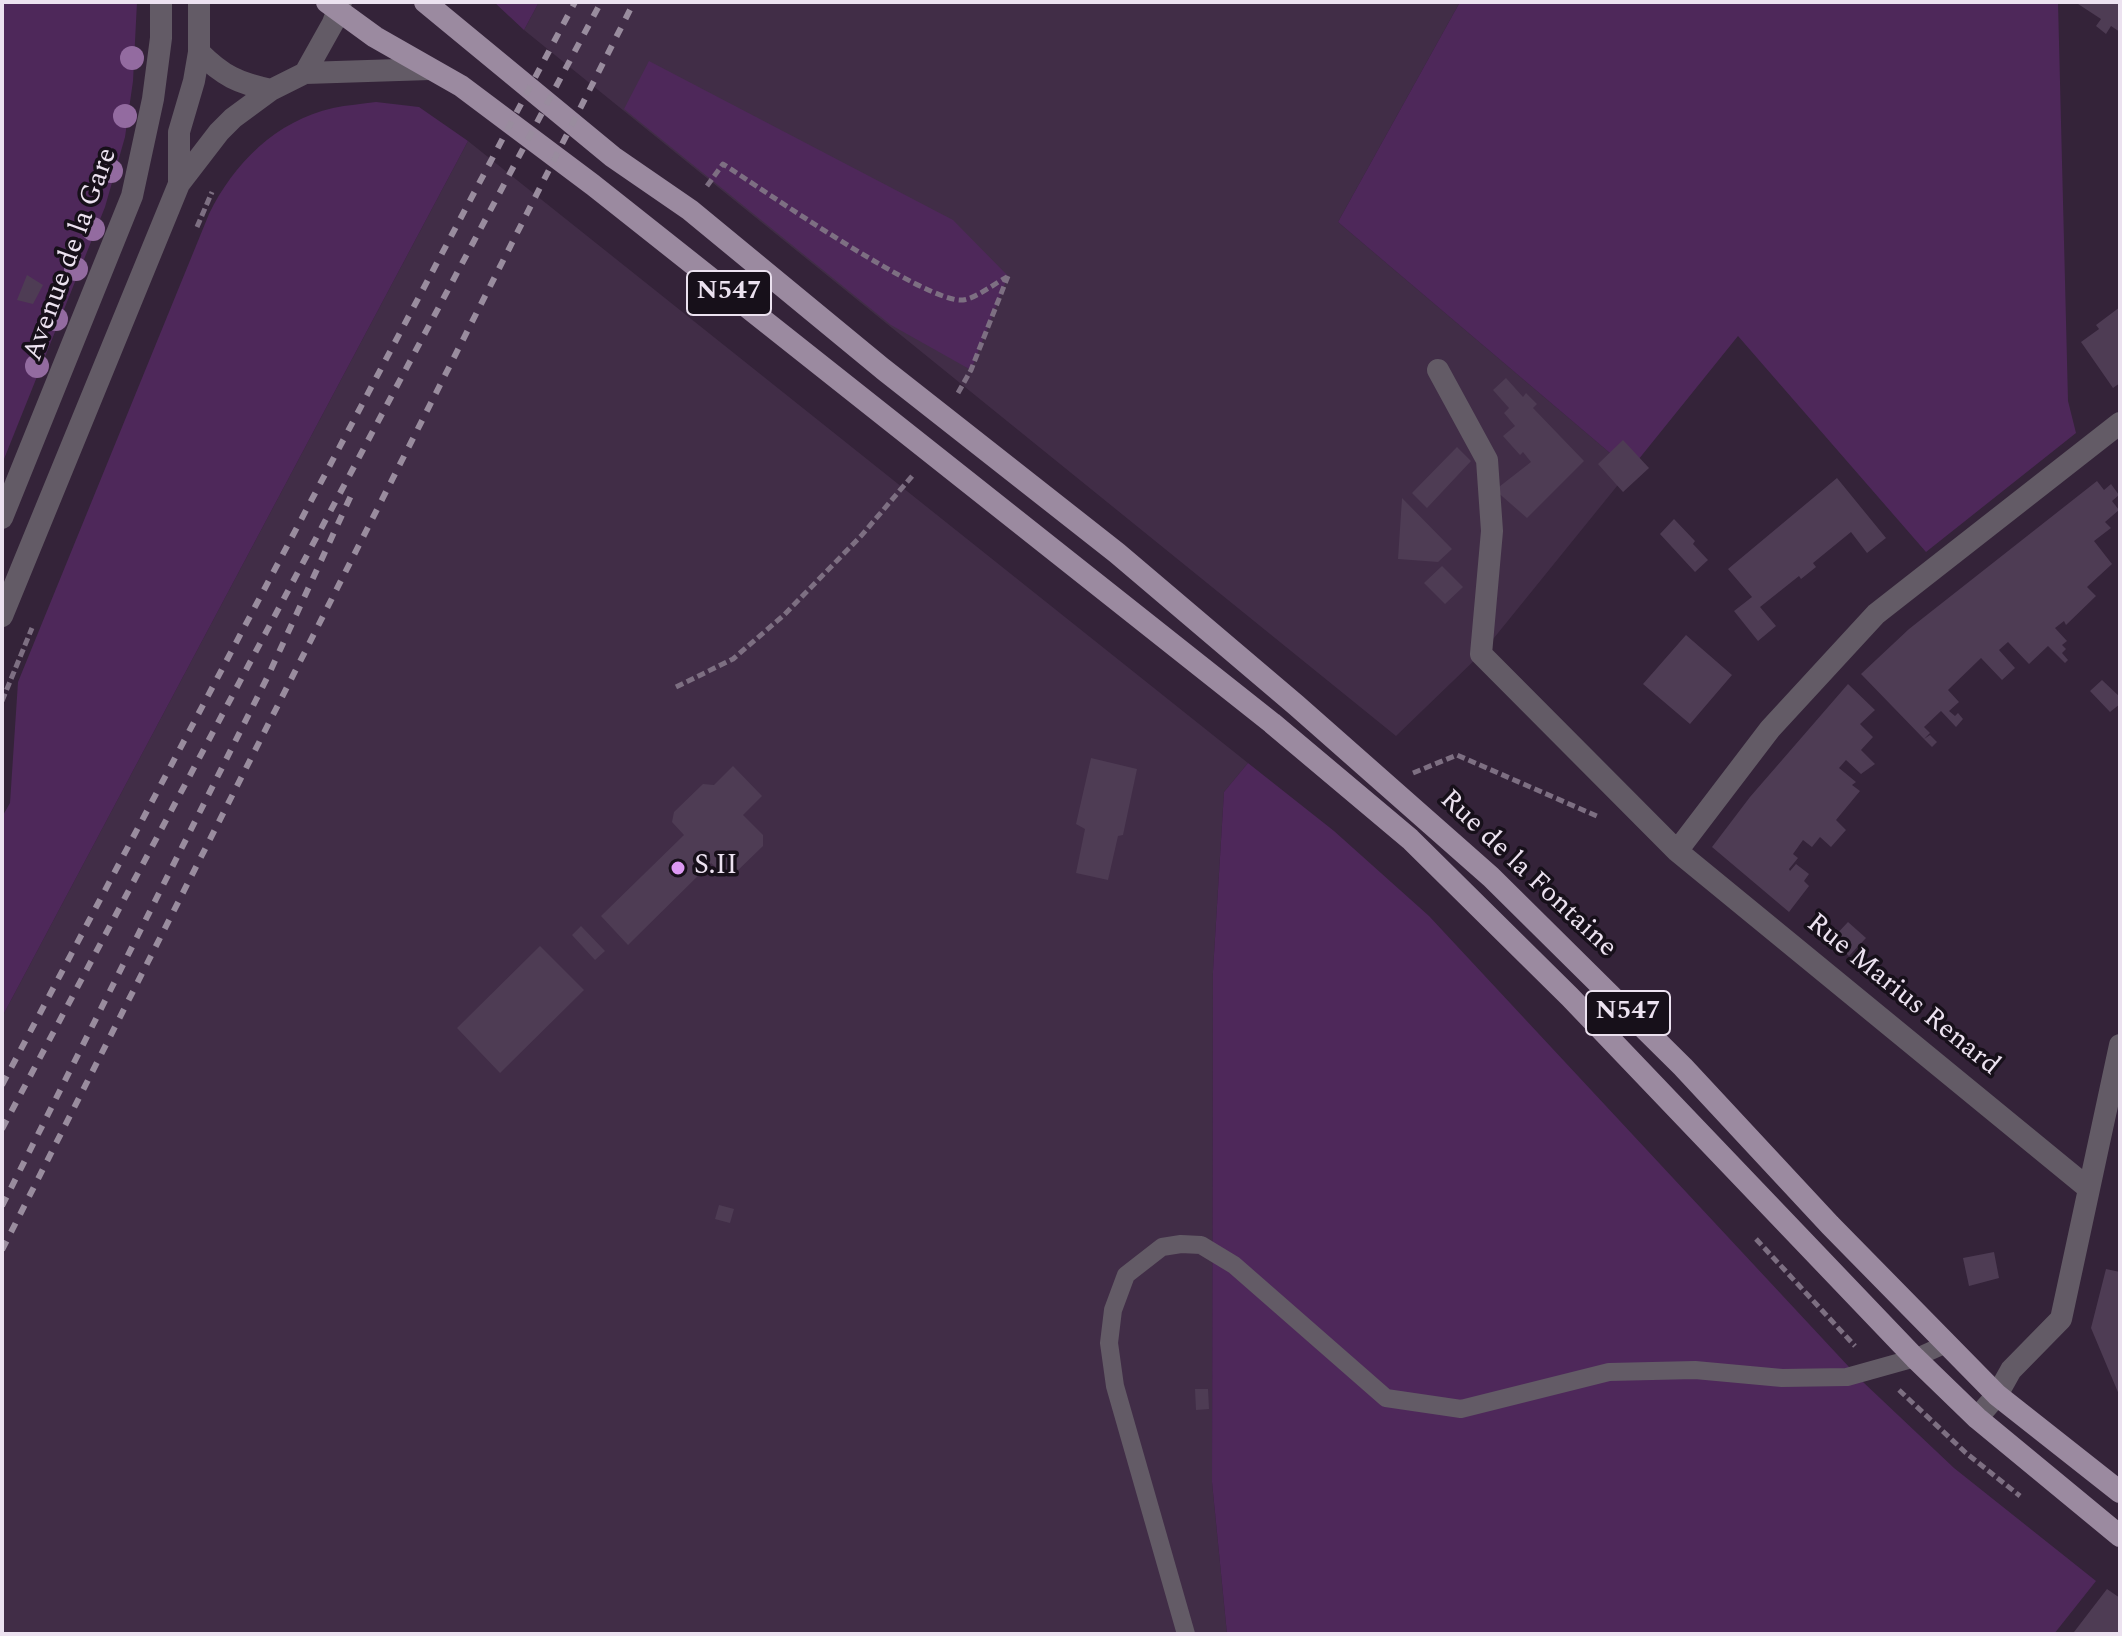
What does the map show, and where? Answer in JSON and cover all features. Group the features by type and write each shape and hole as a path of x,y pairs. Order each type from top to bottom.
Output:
{"main road":[{"name":"N547","path":"425,2 613,157 690,210"},
{"name":"N547","path":"335,5 375,37 461,86 593,185 1272,723 1410,839 1570,997 1915,1358 1977,1418 2120,1536"},
{"name":"Rue de la Fontaine","path":"690,210 883,369 1117,553 1491,877 1683,1067 1830,1225 1997,1395 2120,1492"}],"street":[{"name":"Avenue de la Gare","path":"2,518 132,196 153,99 161,38 161,2"},
{"path":"179,184 179,132 192,90 199,52 199,2"},
{"path":"305,73 335,5"},
{"path":"199,52 229,78 271,90"},
{"path":"2,616 179,184 219,132 271,90 305,73 430,69"},
{"name":"Rue Marius Renard","path":"1438,370 1487,460 1492,531 1481,654 1677,851 2088,1188"},
{"path":"1677,851 1770,729 1876,614 2120,423"},
{"path":"1977,1418 1997,1395 2011,1370 2061,1319 2120,1045"}],"lane":[{"path":"1186,1634 1115,1386 1109,1343 1113,1310 1126,1275 1162,1247 1201,1245 1234,1265 1386,1398 1461,1409 1609,1372 1695,1370 1782,1378 1847,1377 1915,1358 1946,1344"}],"path":[{"path":"690,210 723,164 867,257 944,297 965,300 1008,276 971,370 955,398"},
{"path":"192,238 216,184"},
{"path":"676,687 733,659 784,615 909,482 917,468"},
{"path":"2,701 38,613"},
{"path":"1394,792 1415,771 1457,755 1604,819"},
{"path":"1747,1229 1877,1369 1966,1453 2024,1499"}],"shaded area":[{"path":"2,2 137,2 133,81 125,137 105,207 2,464"},
{"path":"494,2 539,2 524,30"},
{"path":"539,2 1460,2 1338,222 1630,470 1481,654 1396,736 524,30"},
{"path":"1460,2 2058,2 2068,401 2076,433 1926,552 1738,336 1630,470 1338,222"},
{"path":"649,61 953,220 1008,276 971,370 891,325 624,109"},
{"path":"376,102 419,107 468,141 2,1017 2,817 10,803 18,682 209,214 244,161 275,134 312,114"},
{"path":"468,141 1248,763 1224,792 1213,971 1212,1482 1227,1634 2,1634 2,1017"},
{"path":"1248,763 1334,831 1429,916 1863,1382 1954,1468 2096,1581 2054,1634 1227,1634 1212,1482 1213,971 1224,792"}],"building":[{"path":"2075,2 2120,2 2120,32 2111,26 2106,34 2096,26 2101,19"},
{"path":"27,275 43,285 33,304 17,300"},
{"path":"2120,307 2120,383 2113,388 2081,342 2099,329 2096,325"},
{"path":"1506,378 1523,397 1526,393 1537,404 1533,408 1584,461 1527,518 1495,490 1531,462 1503,436 1515,426 1504,413 1509,408 1493,390"},
{"path":"1623,440 1649,468 1623,492 1598,464"},
{"path":"1457,447 1471,461 1427,508 1412,493"},
{"path":"1837,478 1886,538 1867,553 1851,532 1813,563 1816,567 1801,579 1799,576 1760,607 1776,626 1758,641 1734,611 1752,597 1728,569"},
{"path":"2097,481 2104,490 2111,484 2119,495 2112,501 2119,510 2105,522 2111,528 2094,541 2112,564 2087,587 2096,596 2066,625 2064,621 2055,628 2067,641 2062,645 2066,649 2062,653 2068,660 2065,663 2048,646 2029,664 2008,642 1999,650 2015,668 2002,680 1981,658 1948,690 1959,702 1949,711 1955,716 1958,713 1963,719 1956,727 1941,711 1924,727 1930,733 1924,739 1861,674 1909,629"},
{"path":"1402,498 1452,549 1438,562 1398,559"},
{"path":"1674,519 1708,560 1695,572 1660,534"},
{"path":"1442,566 1463,587 1445,604 1424,583"},
{"path":"1686,635 1732,675 1690,724 1643,684"},
{"path":"2102,680 2120,697 2120,704 2110,712 2090,691"},
{"path":"1848,684 1875,710 1860,724 1873,737 1861,750 1875,764 1861,774 1846,760 1839,768 1856,782 1852,785 1860,791 1836,820 1846,830 1831,847 1820,837 1812,847 1803,840 1793,854 1798,858 1790,871 1796,864 1809,874 1804,881 1809,886 1789,912 1712,847 1750,797"},
{"path":"1930,735 1937,742 1932,747 1924,739"},
{"path":"1091,758 1137,769 1123,835 1118,836 1108,880 1076,873 1085,829 1076,824"},
{"name":"S.II","path":"733,766 762,796 743,815 763,835 763,846 733,875 725,876 711,863 628,945 601,916 684,835 672,822 674,812 703,784 714,785"},
{"path":"1848,922 1866,938 1849,956 1831,940"},
{"path":"581,926 605,951 595,960 572,935"},
{"path":"540,946 584,990 500,1073 457,1028"},
{"path":"719,1205 734,1209 730,1223 715,1219"},
{"path":"1994,1252 1999,1278 1969,1286 1963,1258"},
{"path":"2106,1269 2120,1272 2120,1397 2091,1328"},
{"path":"1195,1389 1208,1389 1209,1409 1196,1410"},
{"path":"2107,1589 2120,1598 2120,1634 2074,1632"}],"railway":[{"path":"2,1085 575,2"},
{"path":"2,1129 601,2"},
{"path":"2,1250 634,2"},
{"path":"2,1206 268,676 354,489"}],"place":[{"name":"S.II","path":"678,868"}]}
